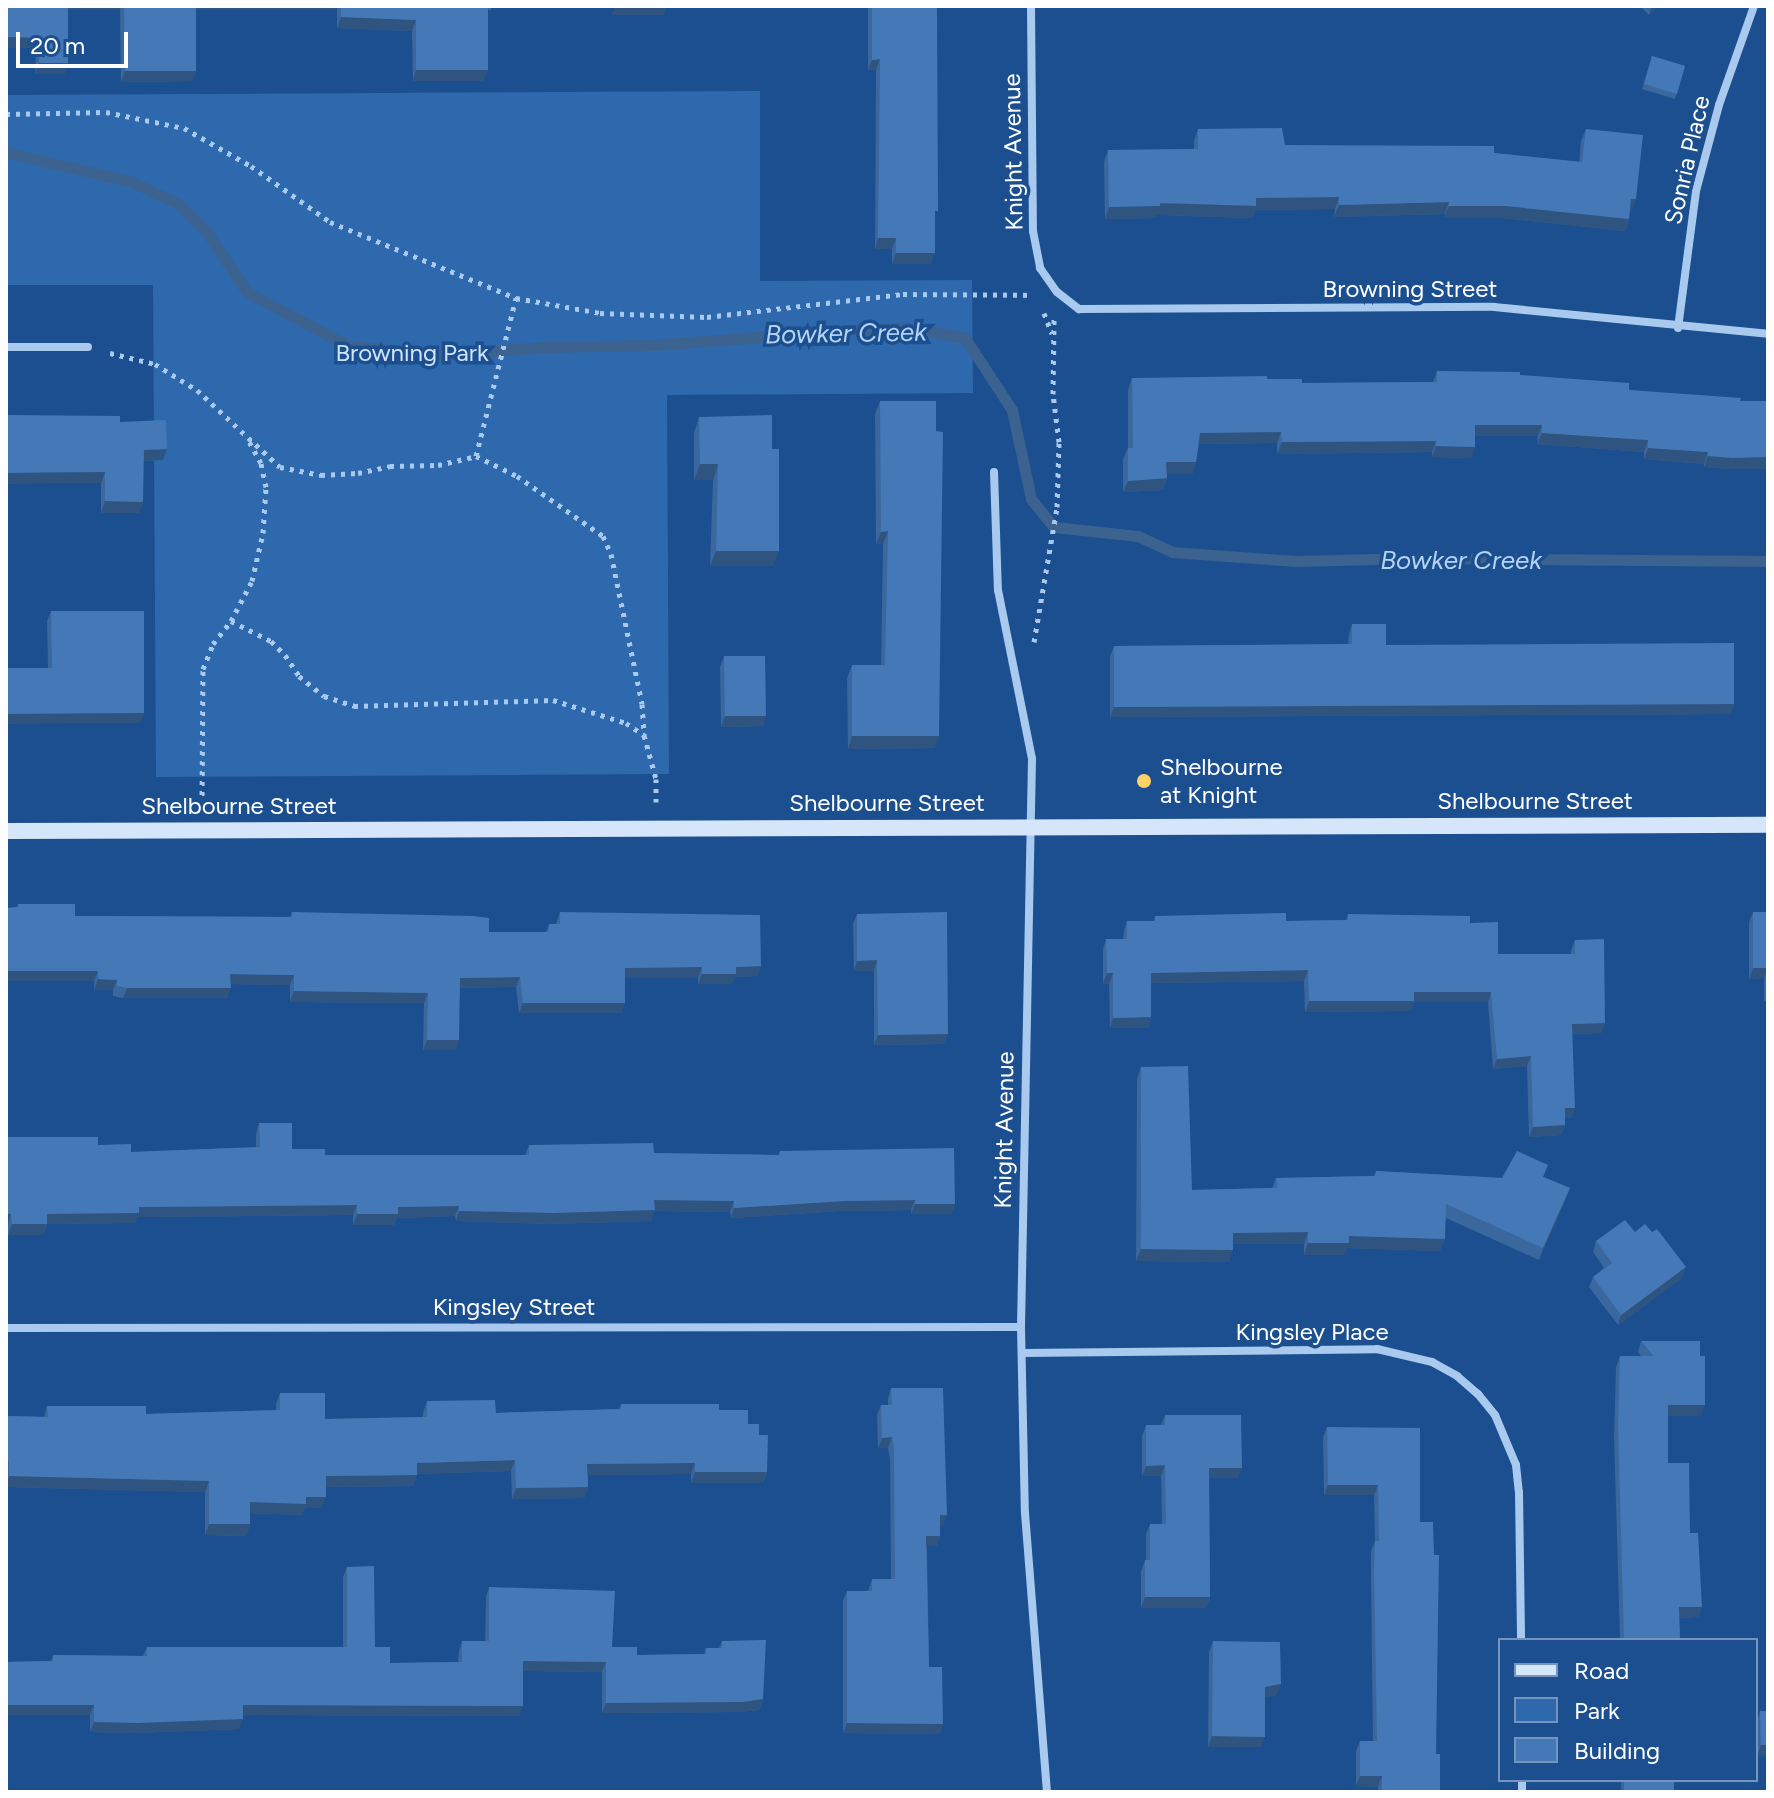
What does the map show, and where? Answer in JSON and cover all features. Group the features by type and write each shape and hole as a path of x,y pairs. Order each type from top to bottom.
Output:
{"main road":[{"name":"Shelbourne Street","path":"6,831 1768,825"}],"street":[{"name":"Knight Avenue","path":"1031,6 1033,231 1040,268 1057,292"},
{"name":"Sonria Place","path":"1678,328 1696,191 1719,105 1754,6"},
{"name":"Browning Street","path":"1057,292 1079,309 1494,307 1678,328 1768,334"},
{"path":"6,347 88,347"},
{"name":"Knight Avenue","path":"994,472 998,590 1032,759 1021,1327 1025,1513 1047,1792"},
{"name":"Kingsley Street","path":"6,1328 1021,1327"},
{"name":"Kingsley Place","path":"1022,1353 1377,1349 1432,1362 1457,1376 1478,1394 1495,1415 1516,1465 1521,1638"}],"path":[{"path":"6,114 106,112 184,128 251,166 330,222 516,298 600,313 707,317 903,294 969,292 1019,296 1057,292 1053,335 1053,394 1059,442 1057,507 1048,555"},
{"path":"1019,296 1037,304 1045,314 1053,335"},
{"path":"476,456 516,298"},
{"path":"88,347 155,364 197,390 280,467 321,475 358,473 390,466 438,465 476,456 517,476 603,536 611,554 642,704 644,735 656,779 656,828"},
{"path":"203,830 203,669 213,644 231,621 252,581 263,533 266,487 261,463 247,437"},
{"path":"231,621 271,641 299,676 324,696 354,706 553,700 626,723 644,735"}],"green space":[{"name":"Browning Park","path":"760,91 760,281 972,280 973,393 667,395 669,774 156,777 153,285 6,285 6,95"}],"building":[{"path":"6,6 68,6 68,63 39,63 39,38 6,37"},
{"path":"124,6 196,6 196,71 125,71"},
{"path":"341,6 488,6 488,70 416,70 416,20 341,17"},
{"path":"872,6 937,6 938,211 935,211 935,253 896,253 896,238 878,238 880,59 872,60"},
{"path":"1652,56 1685,66 1677,94 1644,84"},
{"path":"1282,128 1285,145 1494,146 1494,153 1582,162 1586,129 1643,135 1636,199 1631,199 1629,219 1506,206 1449,206 1449,202 1339,205 1339,197 1256,198 1256,206 1160,203 1160,206 1109,207 1108,150 1198,149 1198,129"},
{"path":"1437,371 1520,372 1520,375 1629,383 1629,390 1768,401 1768,457 1708,456 1708,452 1648,448 1648,440 1542,433 1542,425 1475,425 1475,447 1436,446 1436,441 1282,442 1281,432 1200,433 1196,462 1166,462 1167,478 1128,481 1128,448 1133,448 1132,378 1267,376 1267,379 1302,379 1302,383 1437,382"},
{"path":"880,401 936,401 936,431 943,432 939,736 852,736 852,665 885,665 888,531 881,532"},
{"path":"6,415 120,416 120,422 166,420 167,449 144,450 143,502 105,501 105,472 6,473"},
{"path":"772,415 772,449 779,449 779,551 716,551 718,464 700,464 699,417"},
{"path":"51,611 144,611 144,713 6,714 6,668 52,668"},
{"path":"1352,624 1386,624 1386,645 1734,643 1734,704 1114,707 1114,646 1352,644"},
{"path":"724,656 765,656 766,716 725,716"},
{"path":"18,904 75,904 75,916 292,917 292,912 473,916 489,918 489,932 549,932 549,924 560,924 560,912 760,915 761,966 736,967 736,974 702,974 702,967 625,968 625,1003 523,1003 520,977 460,978 459,1040 427,1040 428,993 294,991 294,975 230,974 231,988 127,988 117,986 117,980 98,979 98,971 6,971 7,908 18,907"},
{"path":"947,912 948,1034 878,1035 877,960 857,961 857,914"},
{"path":"1753,912 1768,912 1768,968 1753,968"},
{"path":"1286,913 1286,921 1348,920 1348,914 1470,916 1470,923 1498,922 1498,954 1575,954 1575,940 1604,939 1605,1023 1572,1024 1575,1108 1565,1108 1565,1125 1533,1127 1531,1056 1497,1059 1491,992 1414,992 1414,1001 1309,1001 1308,970 1151,973 1151,1017 1113,1018 1113,973 1107,973 1106,939 1127,939 1127,921 1155,921 1155,916"},
{"path":"1188,1066 1192,1190 1277,1188 1276,1178 1375,1176 1376,1171 1502,1178 1517,1151 1548,1165 1543,1177 1570,1188 1543,1248 1446,1204 1445,1239 1349,1236 1349,1243 1308,1243 1308,1232 1233,1233 1233,1250 1141,1249 1141,1067"},
{"path":"259,1123 292,1123 292,1149 325,1149 325,1155 529,1155 529,1145 653,1143 654,1153 780,1155 780,1151 954,1148 955,1204 915,1204 915,1200 844,1201 734,1208 734,1201 654,1200 655,1210 553,1213 459,1211 459,1206 398,1207 398,1214 357,1214 357,1205 139,1207 139,1213 47,1214 47,1224 12,1224 11,1214 6,1213 6,1137 98,1137 98,1145 131,1144 131,1152 260,1147"},
{"path":"1625,1220 1635,1232 1645,1224 1652,1232 1657,1229 1686,1267 1621,1315 1593,1277 1612,1263 1596,1241"},
{"path":"1641,1341 1700,1341 1700,1356 1705,1356 1705,1405 1668,1405 1668,1463 1689,1463 1690,1533 1698,1533 1702,1607 1679,1607 1680,1638 1624,1638 1618,1426 1620,1356 1653,1356"},
{"path":"891,1388 943,1388 947,1515 940,1515 940,1536 926,1536 929,1667 942,1667 943,1724 847,1723 847,1591 872,1591 872,1579 895,1579 894,1449 892,1437 882,1438 881,1405 892,1405"},
{"path":"280,1393 325,1393 325,1419 427,1417 427,1401 495,1400 496,1413 621,1409 621,1404 719,1404 719,1410 748,1410 748,1424 759,1424 759,1435 768,1435 767,1472 695,1472 695,1463 587,1464 588,1487 516,1488 515,1460 417,1463 417,1475 326,1476 326,1497 306,1497 306,1504 250,1502 250,1524 209,1524 209,1481 9,1476 6,1416 48,1417 47,1406 146,1406 146,1414 280,1410"},
{"path":"1165,1415 1241,1415 1242,1468 1209,1468 1210,1597 1145,1597 1145,1560 1150,1560 1150,1524 1166,1524 1165,1465 1146,1466 1146,1425 1165,1425"},
{"path":"1327,1427 1420,1428 1420,1522 1433,1522 1434,1555 1439,1555 1436,1754 1440,1754 1440,1792 1382,1792 1382,1776 1360,1776 1360,1741 1377,1741 1374,1571 1375,1541 1379,1541 1378,1485 1328,1485"},
{"path":"374,1566 375,1647 390,1647 390,1663 462,1662 462,1641 489,1641 489,1587 615,1591 612,1647 637,1647 637,1655 706,1654 706,1648 722,1648 722,1641 766,1640 763,1699 743,1702 606,1703 606,1662 523,1661 523,1706 243,1705 243,1719 138,1723 94,1722 94,1705 6,1705 6,1662 53,1661 53,1655 147,1656 147,1647 347,1647 347,1567"},
{"path":"1213,1641 1280,1642 1281,1684 1265,1687 1265,1737 1212,1736"},
{"path":"1760,1711 1768,1711 1768,1745 1761,1745"},
{"path":"1624,1782 1674,1782 1674,1792 1624,1792"}],"waterway":[{"name":"Bowker Creek","path":"6,152 132,182 177,203 206,231 247,292 349,346 439,355 915,328 965,338 1012,410 1031,499 1054,527 1138,536 1172,552 1296,561 1415,558 1768,561"}],"place":[{"name":"Shelbourne at Knight","path":"1144,781"}]}
